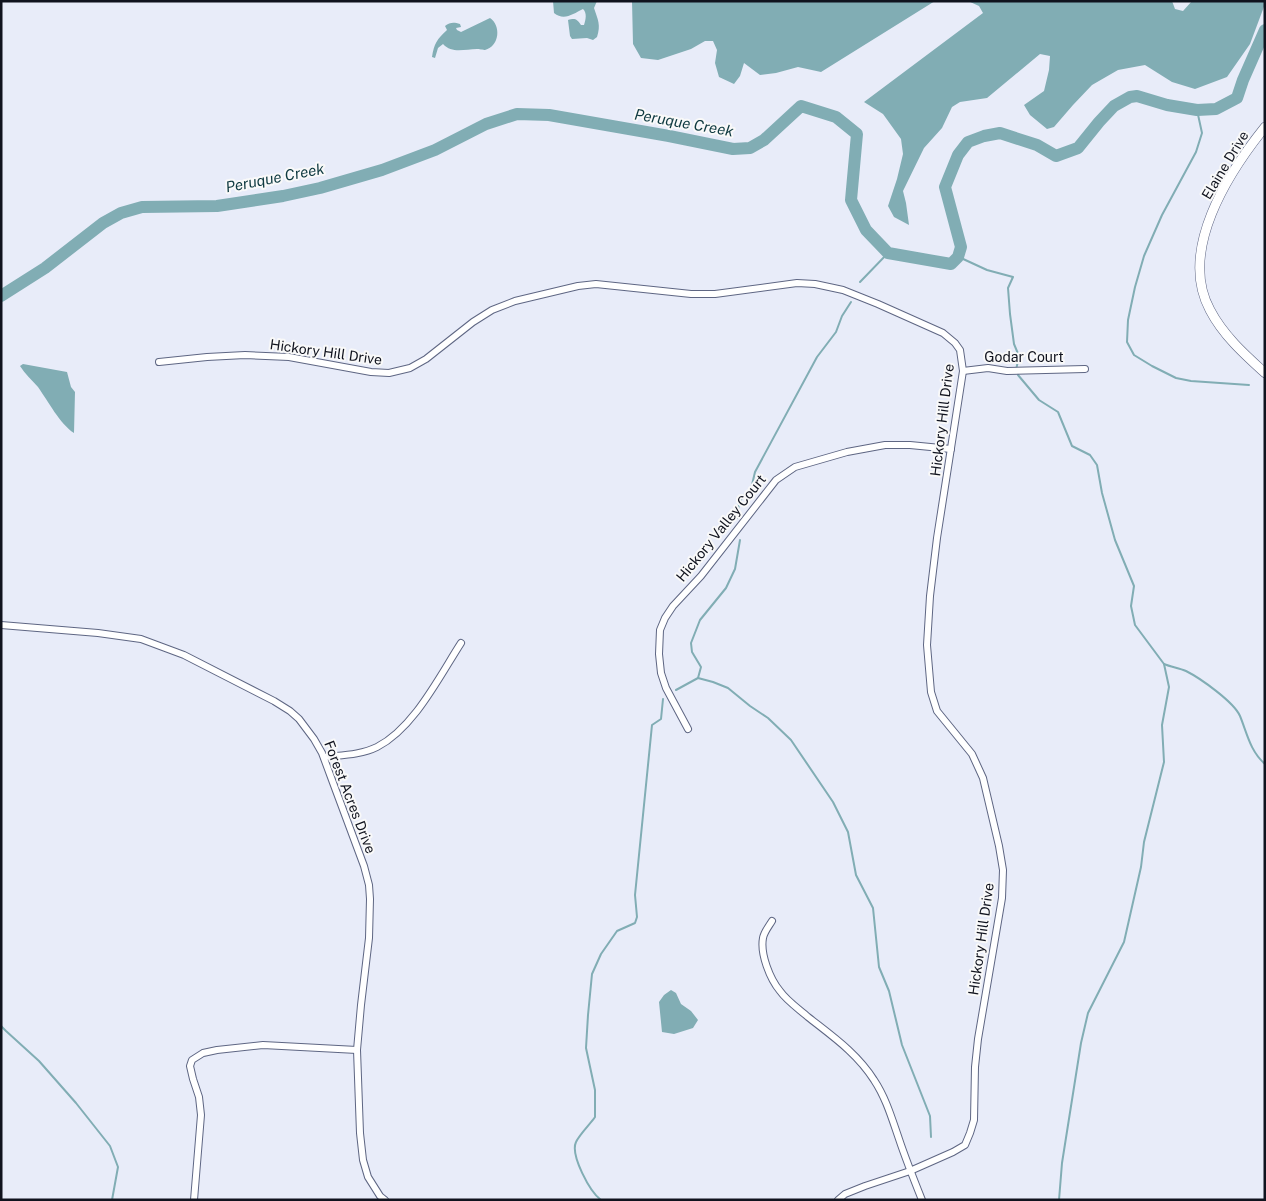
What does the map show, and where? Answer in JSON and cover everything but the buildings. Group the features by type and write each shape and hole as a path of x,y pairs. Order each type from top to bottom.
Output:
{"street":[{"name":"Elaine Drive","path":"1265,127 1239,163 1219,197 1203,240 1200,276 1209,310 1220,327 1234,345 1265,373"},
{"name":"Hickory Hill Drive","path":"159,362 245,355 289,356 371,372 389,373 410,368 426,359 473,322 492,310 515,301 578,286 596,284 691,294 715,294 797,284 815,284 843,290 878,304 943,333 955,343 960,350 963,371 937,538 930,596 927,645 931,692 937,711 972,754 983,778 1003,870 1002,898 975,1067 974,1120 965,1145 910,1171 845,1194 838,1200"},
{"name":"Godar Court","path":"963,371 988,368 1007,371 1084,369"},
{"name":"Hickory Valley Court","path":"688,729 666,688 661,673 659,654 660,630 673,606 702,576 776,480 795,467 848,452 886,445 952,449"},
{"name":"Forest Acres Drive","path":"1,625 98,633 141,639 184,655 274,701 299,719 314,739 324,757 364,866 369,885 369,938 357,1050 360,1133 363,1160 368,1177 380,1196 385,1200"},
{"path":"324,757 356,754 376,747 393,736 407,723 423,702 461,643"},
{"path":"772,921 763,937 763,950 773,980 780,992 840,1042 865,1066 876,1082 886,1103 922,1200"},
{"path":"194,1200 201,1115 199,1097 190,1066 192,1060 217,1050 263,1045 357,1050"}],"water":[{"path":"553,1 597,1 594,8 599,26 597,37 593,40 587,38 572,39 568,20 576,20 581,25 584,25 585,12 583,9 565,17 558,15 554,13"},
{"path":"632,1 935,1 821,72 798,67 760,75 744,63 740,76 734,84 719,77 715,63 717,50 713,41 705,41 691,49 658,60 641,58 633,44"},
{"path":"968,1 1172,1 1175,9 1183,11 1192,1 1265,1 1265,4 1250,44 1227,77 1195,89 1172,82 1145,65 1118,70 1092,85 1054,127 1047,129 1030,115 1024,105 1044,91 1050,56 1040,54 987,98 960,102 952,107 942,128 924,148 903,191 909,225 894,217 888,206 903,154 901,139 883,114 864,102 983,13 979,6"},
{"path":"490,18 496,25 497,35 494,44 490,48 485,50 455,50 443,44 438,48 435,58 432,57 436,42 447,30 445,26 452,23 460,24 461,27 456,28 461,32"},
{"path":"23,364 67,372 71,387 75,392 74,433 59,418 38,387 22,369 20,366"},
{"path":"671,990 676,993 681,1004 691,1011 698,1020 693,1028 674,1034 662,1032 659,1002"}],"waterway":[{"name":"Peruque Creek","path":"1,296 45,268 103,223 121,213 142,207 217,206 283,196 320,188 382,170 435,150 486,124 517,114 549,115 733,149 750,148 764,140 801,106 836,117 857,134 851,200 866,230 888,253 951,264 958,257 961,247 945,187 958,155 968,142 1000,133 1037,145 1056,156 1078,148 1114,106 1130,97 1137,96 1167,105 1197,110 1216,109 1237,98 1265,30"},
{"path":"1197,110 1202,133 1196,152 1162,215 1144,256 1128,320 1127,342 1134,355 1176,378 1191,381 1249,385"},
{"path":"860,282 888,253"},
{"path":"951,264 961,258 987,270 1013,277 1008,288 1014,344 1019,356 1016,370"},
{"path":"737,518 739,503 751,489 755,472 817,357 836,332 842,316 851,302"},
{"path":"1018,375 1039,400 1058,412 1072,446 1090,455 1097,465 1102,493 1115,540 1134,586 1131,606 1135,625 1164,664 1169,687 1162,725 1164,762 1144,842 1141,867 1124,942 1088,1013 1081,1043 1062,1163 1059,1200"},
{"path":"698,678 701,667 692,652 691,643 700,620 726,588 735,569 740,540"},
{"path":"1164,664 1192,674 1231,704 1240,716 1252,748 1265,764"},
{"path":"676,690 698,678 728,688 768,718 791,740 833,802 848,832 856,875 873,908 879,967 889,991 902,1045 930,1116 931,1137"},
{"path":"601,1200 582,1173 575,1148 576,1142 595,1117 595,1090 586,1048 592,974 601,954 617,931 635,923 637,917 635,895 652,725 661,719 663,699"},
{"path":"1,1026 39,1061 110,1146 118,1167 112,1200"}]}
